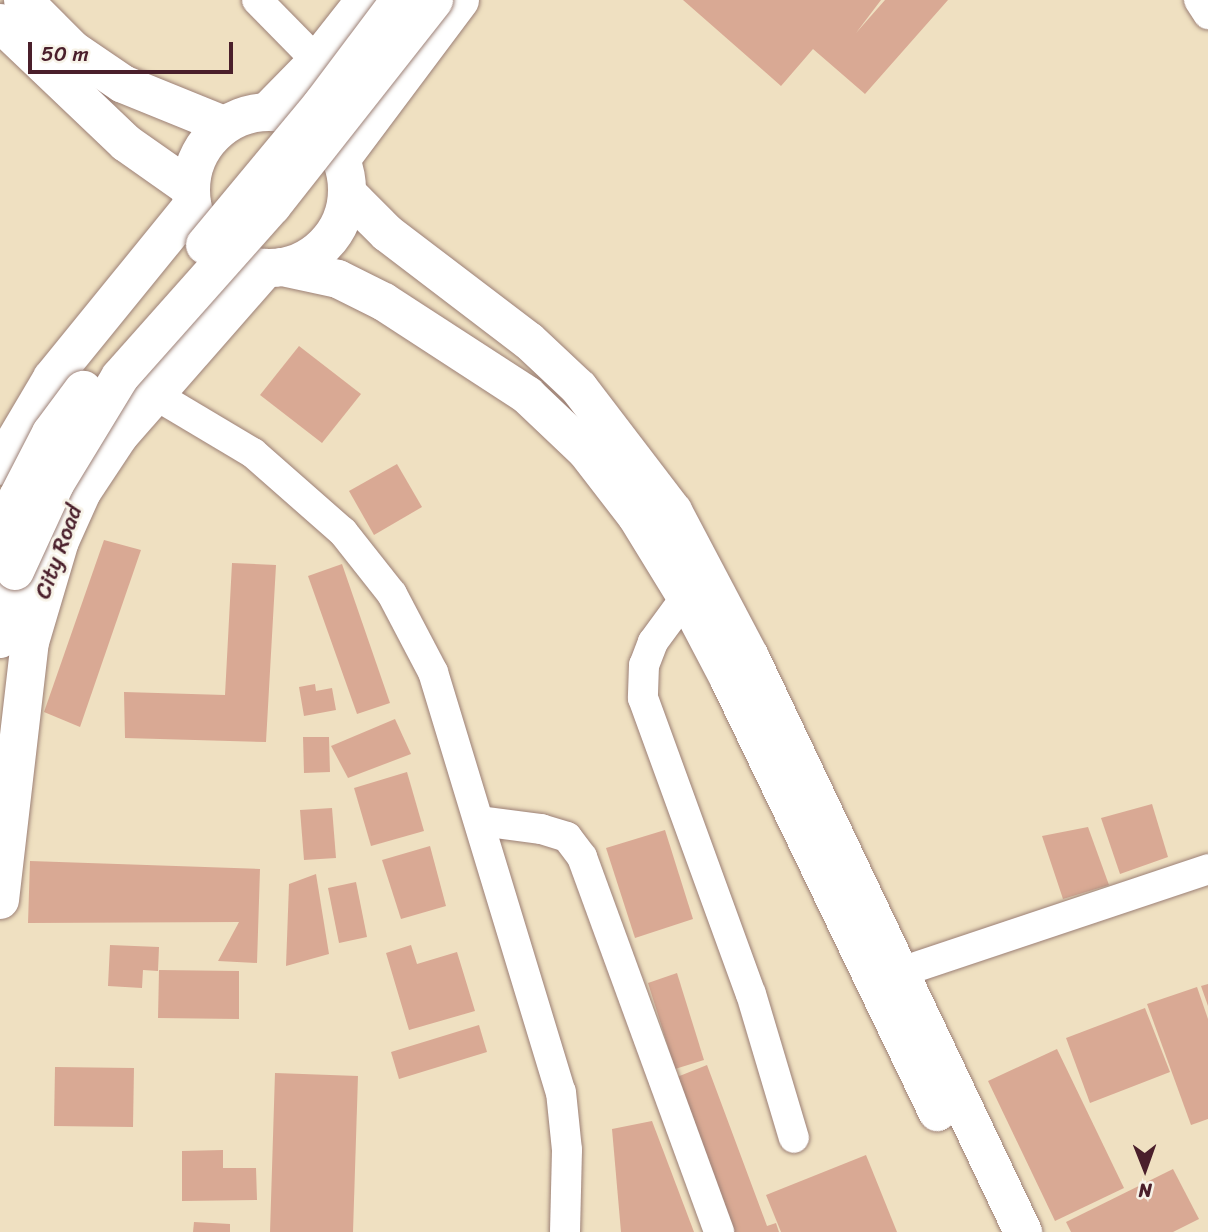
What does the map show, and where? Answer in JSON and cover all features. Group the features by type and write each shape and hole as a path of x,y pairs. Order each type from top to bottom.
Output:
{"main road":[{"path":"23,0 73,50 123,84 224,125"},
{"path":"365,0 317,61 268,111 224,125 195,163 191,197 201,230 218,249 240,263 338,279 384,302 527,395 603,473 637,517 687,597 1023,1232"},
{"path":"0,639 18,497 51,433 97,371 322,104 400,0"},
{"path":"8,560 120,377 272,206 434,0"},
{"path":"274,268 321,250 344,215 345,176 460,0"},
{"path":"0,23 126,143 191,197"},
{"path":"268,111 312,123 345,176 387,233 529,341 579,388 637,458 711,579 887,976 995,1232"},
{"path":"0,466 52,378 191,197"},
{"name":"City Road","path":"0,900 30,642 44,583 82,492 154,394 274,268"}],"street":[{"path":"257,0 317,61"},
{"path":"1199,0 1208,14"},
{"path":"154,394 253,453 343,532 392,594 433,672 561,1092 567,1150 565,1232"},
{"path":"687,597 653,642 644,665 643,698 751,994 794,1138"},
{"path":"480,821 541,829 567,837 582,857 719,1232"},
{"path":"887,976 1208,869"}],"building":[{"path":"683,0 881,0 856,33 885,0 948,0 865,94 813,49 781,86"},
{"path":"299,346 361,394 322,443 260,395"},
{"path":"397,464 422,507 374,535 349,491"},
{"path":"104,540 141,550 80,727 44,712"},
{"path":"232,563 276,565 266,742 125,738 124,692 225,695"},
{"path":"342,564 390,703 357,714 308,576"},
{"path":"315,684 316,691 332,688 336,710 304,716 299,687"},
{"path":"395,719 411,754 348,778 331,746"},
{"path":"303,737 329,737 330,772 304,773"},
{"path":"407,772 424,831 371,846 354,788"},
{"path":"1152,804 1168,857 1120,874 1101,818"},
{"path":"332,808 336,858 304,860 300,810"},
{"path":"1088,827 1109,885 1063,899 1042,836"},
{"path":"665,830 693,919 635,938 606,848"},
{"path":"430,846 446,906 401,919 382,860"},
{"path":"30,861 260,869 257,963 218,961 239,922 28,923"},
{"path":"316,874 329,954 286,966 289,884"},
{"path":"356,882 367,937 339,943 328,888"},
{"path":"110,945 159,947 158,971 143,970 142,988 108,986"},
{"path":"411,945 417,964 457,952 475,1011 409,1030 386,953"},
{"path":"159,970 239,971 239,1019 158,1018"},
{"path":"677,973 704,1060 675,1069 648,983"},
{"path":"1208,984 1208,1006 1201,986"},
{"path":"1197,987 1208,1019 1208,1119 1191,1125 1147,1004"},
{"path":"1145,1008 1170,1072 1090,1103 1066,1038"},
{"path":"479,1025 487,1052 399,1079 391,1052"},
{"path":"1057,1049 1124,1188 1055,1221 988,1081"},
{"path":"707,1065 767,1226 776,1223 779,1232 734,1232 677,1077"},
{"path":"55,1067 134,1068 133,1127 54,1126"},
{"path":"275,1073 358,1076 353,1232 270,1232"},
{"path":"652,1121 694,1232 621,1232 612,1129"},
{"path":"223,1150 223,1168 256,1168 257,1200 182,1201 182,1151"},
{"path":"866,1155 897,1232 781,1232 766,1195"},
{"path":"1173,1169 1199,1219 1173,1232 1071,1232 1066,1222"},
{"path":"194,1222 230,1224 230,1232 193,1232"}]}
